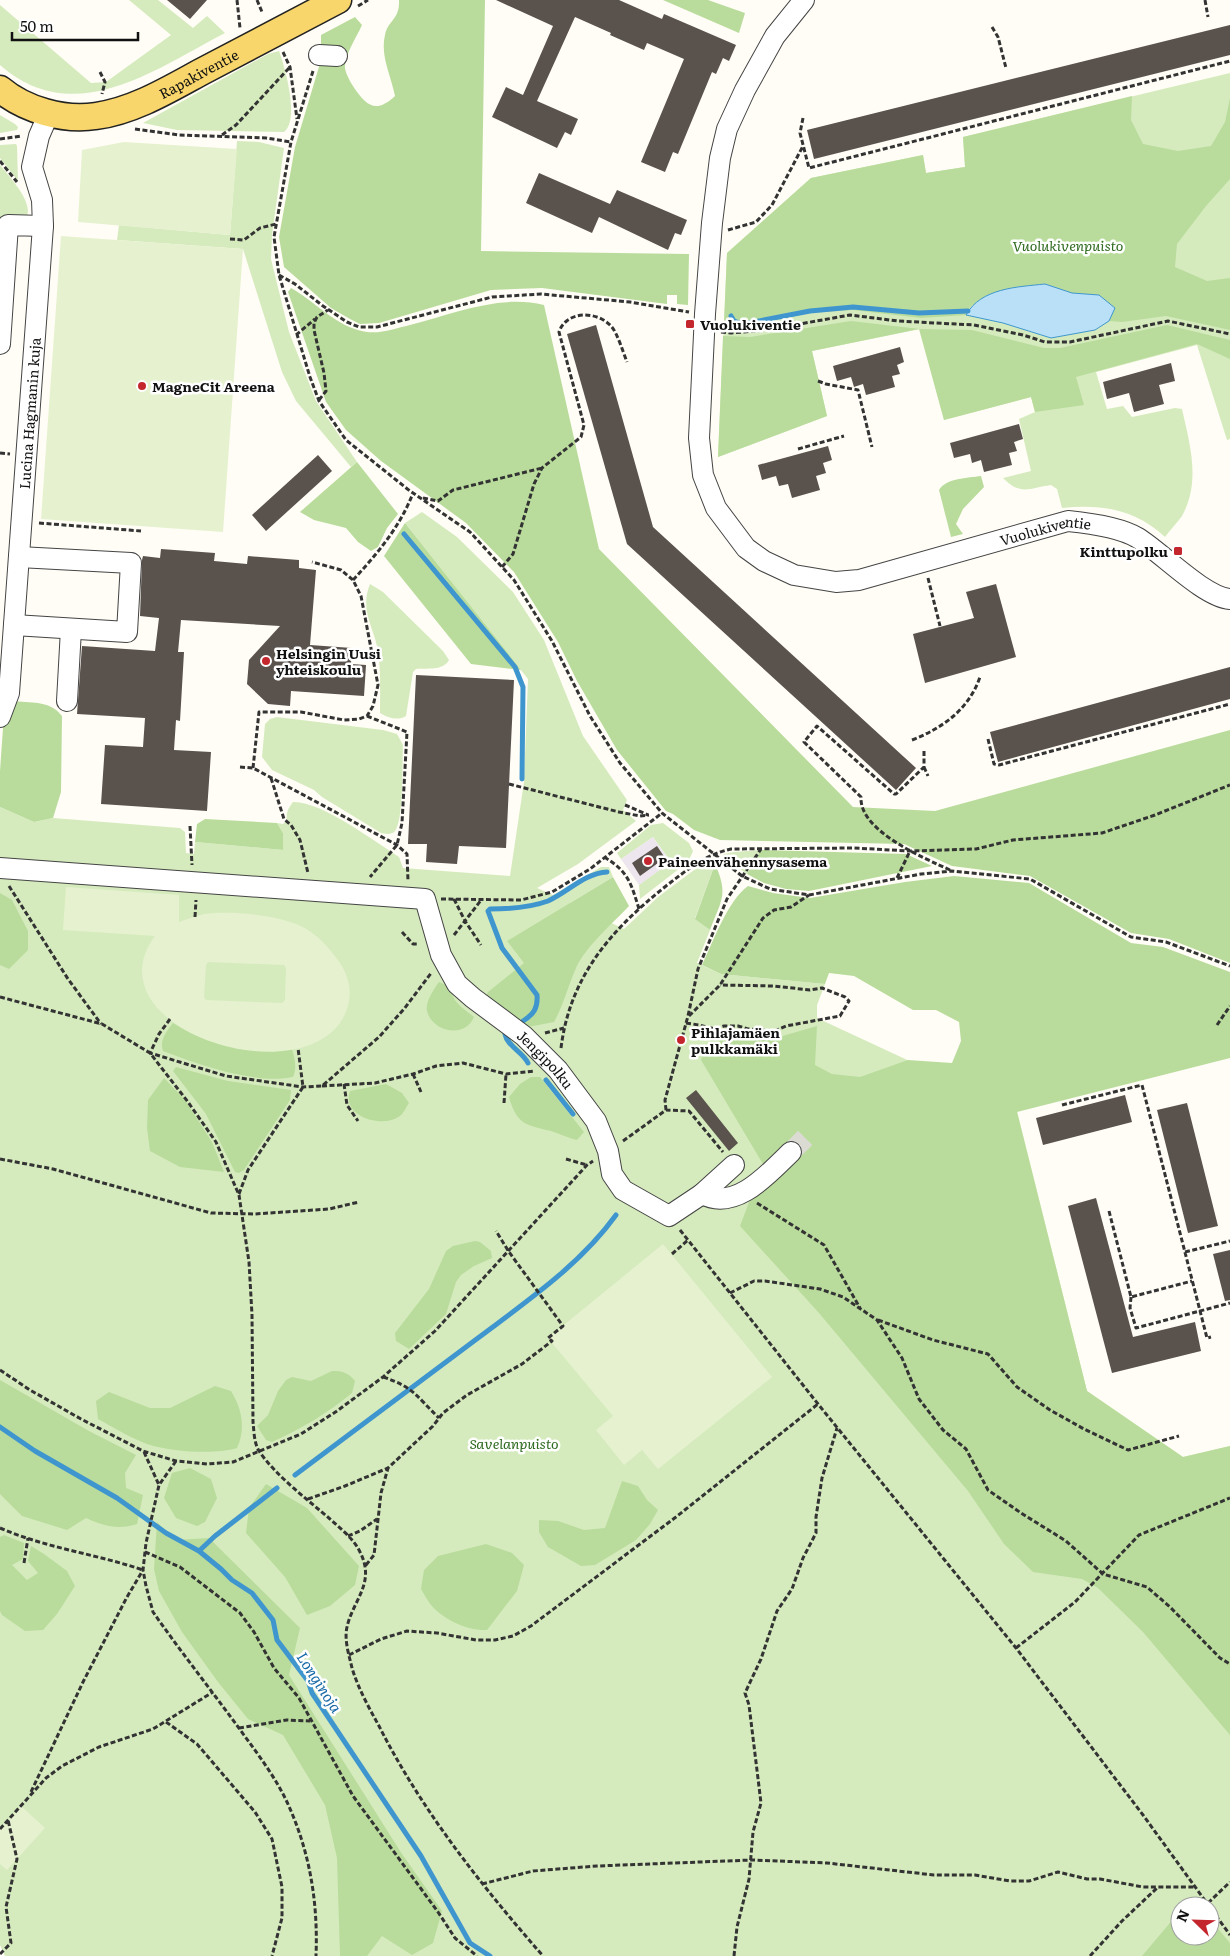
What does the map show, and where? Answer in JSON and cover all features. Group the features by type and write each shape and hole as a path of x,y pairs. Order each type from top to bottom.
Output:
{"main road":[{"name":"Rapakiventie","path":"0,89 19,102 49,112 65,116 96,116 130,107 178,84 338,0"}],"street":[{"name":"Vuolukiventie","path":"804,0 775,36 745,90 727,129 720,158 712,223 699,438 703,474 716,508 746,548 764,561 794,575 836,582 860,580 1068,521 1095,524 1136,537 1211,593 1230,599"},
{"name":"Lucina Hagmanin kuja","path":"0,717 9,693 44,226 42,200 32,167 39,136 49,112"},
{"path":"0,344 1,306 8,225 44,226"},
{"path":"14,625 127,632 131,563 19,557"},
{"path":"67,701 71,629"},
{"path":"2,874 314,898 354,893 419,898"},
{"name":"Jengipolku","path":"419,898 441,955 457,984 524,1036 558,1070 596,1121 608,1152 612,1174 623,1190 669,1216 702,1194"},
{"path":"734,1165 702,1194 710,1198 726,1199 754,1187 791,1152"}],"path":[{"path":"236,0 241,32"},
{"path":"257,0 262,12"},
{"path":"1205,0 1208,16"},
{"path":"992,27 998,37 1006,68"},
{"path":"282,49 290,67 297,122"},
{"path":"328,56 297,122 291,142 274,237 279,275 296,335 319,401 346,440 413,493 470,532 514,580 552,642 590,716 620,763 662,813 742,876 770,889 809,895 951,870 1030,879 1131,937 1166,942 1230,966"},
{"path":"803,118 800,133 809,168 1230,61"},
{"path":"222,135 236,125 290,67"},
{"path":"100,72 104,82 101,100"},
{"path":"128,128 179,135 222,135 291,142"},
{"path":"0,139 26,136"},
{"path":"726,230 756,222 772,205 803,145"},
{"path":"0,161 20,185"},
{"path":"230,239 244,240 260,228 276,224"},
{"path":"279,275 306,291 328,310 359,327 377,327 492,297 541,294 630,302 674,309"},
{"path":"296,335 328,310"},
{"path":"420,498 438,502 453,490 542,468 581,438 584,425 559,332 562,325 572,316 586,315 601,319 612,326 626,362"},
{"path":"720,332 732,333 766,330 850,315 898,321 974,325 1023,335 1045,342 1070,342 1168,321 1230,334"},
{"path":"317,317 314,322 314,330 324,373 326,391 319,401"},
{"path":"818,381 858,390 872,447"},
{"path":"798,450 844,436"},
{"path":"502,567 513,554 534,484 542,468"},
{"path":"353,580 379,552 406,511 413,493"},
{"path":"22,522 141,531"},
{"path":"253,768 259,712 301,712 344,720 359,719 367,716 374,706 378,685 361,596 353,580 341,570 312,562"},
{"path":"928,577 940,626"},
{"path":"912,740 926,734 955,716 967,704 976,690 980,677"},
{"path":"988,739 994,764 999,765 1230,704"},
{"path":"354,893 375,872 397,845 402,823 407,732 367,716"},
{"path":"924,766 894,794 817,726 804,742 862,797 861,806 876,828 910,851 951,870"},
{"path":"924,751 924,766 928,776"},
{"path":"240,766 253,768 271,777 397,845 407,854 409,890 419,898 521,900 552,892 590,869 662,813"},
{"path":"271,777 284,819 291,825 300,840 314,898"},
{"path":"509,784 620,812 649,816"},
{"path":"0,997 102,1024 150,1053 226,1076 303,1087 375,1083 413,1074 436,1066 463,1063 506,1074 537,1070 558,1070 564,1028 576,991 592,961 612,935 639,909 684,872 713,853 731,849 854,848 910,851 976,849 1014,840 1102,833 1156,815 1230,785"},
{"path":"625,805 649,816 653,820"},
{"path":"666,1110 665,1100 686,1024 698,969 727,899 761,849"},
{"path":"897,878 910,851"},
{"path":"604,857 624,870 639,909"},
{"path":"2,874 19,905 68,979 102,1024"},
{"path":"688,1016 720,986 763,918 774,910 792,908 809,895"},
{"path":"454,899 480,945"},
{"path":"322,1086 379,1037 429,978 449,942 482,900"},
{"path":"686,1024 699,1025 715,1030 724,1026 738,1026 748,1029 775,1031 786,1026 840,1016 849,1001 846,997 822,988 810,990 774,986 720,986"},
{"path":"1217,1025 1230,1006"},
{"path":"150,1053 159,1034 170,1019"},
{"path":"239,1195 252,1164 303,1087 298,1048"},
{"path":"150,1053 216,1142 239,1195 249,1262 252,1315 253,1422 255,1440 259,1450 288,1482 348,1536 360,1552 366,1566"},
{"path":"413,1074 421,1092"},
{"path":"504,1102 506,1074"},
{"path":"344,1084 347,1106 358,1121"},
{"path":"1062,1105 1142,1084 1207,1338 1211,1337"},
{"path":"0,1370 47,1400 143,1451 176,1461 207,1464 232,1462 259,1450 282,1444 301,1434 337,1411 383,1377 435,1331 587,1166 666,1110 689,1111 734,1165"},
{"path":"0,1159 53,1169 211,1213 241,1214 329,1208 359,1202"},
{"path":"566,1160 587,1166"},
{"path":"740,1193 824,1245 860,1308"},
{"path":"1109,1211 1131,1297 1130,1308 1136,1328 1230,1303"},
{"path":"307,1499 388,1468 466,1395 522,1364 552,1342 548,1338 563,1326 508,1252 496,1231"},
{"path":"672,1254 688,1240 1016,1648 1203,1896"},
{"path":"1185,1252 1230,1241"},
{"path":"730,1293 754,1281 820,1289 843,1297 877,1320 932,1340 988,1354 1017,1387 1084,1429 1128,1450 1179,1436"},
{"path":"1131,1297 1192,1282"},
{"path":"877,1320 902,1358 919,1399 942,1430 966,1449 988,1490 1066,1541 1103,1574 1147,1587 1176,1613 1220,1658 1230,1664"},
{"path":"383,1377 401,1383 411,1389 440,1418"},
{"path":"349,1654 381,1639 407,1631 436,1633 476,1640 495,1640 513,1636 532,1626 676,1517 818,1404"},
{"path":"734,1956 737,1927 750,1879 753,1832 761,1804 749,1705 745,1693 761,1659 777,1611 792,1589 803,1558 816,1533 816,1517 822,1478 838,1428"},
{"path":"143,1451 159,1485"},
{"path":"176,1461 159,1485 146,1543 144,1570 153,1612 272,1774 291,1810 304,1845 313,1883 317,1921 316,1956"},
{"path":"388,1468 381,1493 374,1555 366,1566 363,1590 346,1628 346,1640 353,1670 393,1754 420,1800 482,1884 543,1956"},
{"path":"1016,1648 1075,1602 1139,1536 1230,1498"},
{"path":"348,1536 360,1531 378,1518"},
{"path":"0,1528 56,1548 114,1560 144,1570"},
{"path":"24,1563 28,1538"},
{"path":"145,1552 180,1567 240,1613 254,1632 274,1668 299,1698 353,1796 455,1938 477,1956"},
{"path":"30,1795 132,1586 144,1570"},
{"path":"0,1829 46,1778 62,1766 99,1747 153,1730 213,1692"},
{"path":"239,1728 287,1720 311,1721"},
{"path":"166,1722 197,1744 255,1812 272,1839 282,1887 282,1918 272,1956"},
{"path":"0,1954 11,1943 6,1907 15,1873 16,1860 8,1820"},
{"path":"482,1884 533,1871 597,1866 752,1860 827,1863 934,1875 975,1875 1010,1881 1029,1881 1058,1872 1087,1879 1100,1879 1158,1888 1196,1887"},
{"path":"1215,1896 1230,1882"},
{"path":"1090,1956 1158,1888"},
{"path":"1220,1920 1230,1935"}],"shaded area":[{"path":"653,837 671,863 639,885 621,859"}],"green space":[{"path":"129,0 158,0 193,28 207,16 225,33 142,77 114,87 85,93 56,93 28,84 0,65 0,5 91,83 106,82 171,35"},
{"path":"399,0 485,0 481,251 689,254 688,305 677,304 677,295 667,295 667,304 542,288 491,290 379,323 360,324 331,308 284,267 279,237 295,147 321,60 321,35 355,17 362,25 348,55 345,70 362,99 372,105 382,105 395,96 385,58 384,43 387,30 398,12"},
{"path":"663,0 708,0 745,13 739,33"},
{"path":"279,51 285,69 291,105 289,126 284,132 177,130 143,123 268,54"},
{"name":"Vuolukivenpuisto","path":"1230,73 1230,439 1227,440 1197,345 1096,372 1107,409 1123,406 1132,417 1175,408 1182,409 1191,449 1191,490 1182,516 1165,537 1142,520 1117,510 1090,507 1062,508 1057,489 1051,485 1020,489 1009,484 1003,478 1031,471 1019,419 1035,412 1031,397 944,420 920,329 812,351 827,416 718,457 727,253 811,178 923,155 926,173 965,167 963,137"},
{"path":"1132,96 1131,120 1143,144 1178,151 1211,146 1225,122 1230,98 1230,179 1206,206 1177,244 1175,267 1207,281 1230,278 1230,330 1166,316 1122,322 1109,321 1114,308 1099,295 1072,293 1045,284 981,300 970,307 966,315 921,318 853,310 809,313 745,326 724,324 727,253 811,178 923,155 926,173 965,167 963,137"},
{"path":"0,115 15,124 18,127 17,130 0,133"},
{"path":"237,141 259,142 284,148 272,235 271,259 289,332 316,401 357,462 351,467 296,401 282,372 243,249 117,240 119,225 230,235"},
{"path":"124,142 237,149 230,235 78,222 82,150"},
{"path":"16,144 18,181 0,158 0,145"},
{"path":"0,165 25,199 28,213 25,219 0,218"},
{"name":"MagneCit Areena","path":"61,236 243,249 223,532 41,519"},
{"path":"291,288 340,322 365,332 391,330 460,311 494,304 527,302 544,305 599,549 853,807 935,811 1230,730 1230,963 1169,939 1131,933 1030,876 952,866 904,844 720,840 694,830 666,811 617,750 577,681 558,642 514,572 466,523 381,461 346,430 326,402 288,292"},
{"path":"851,321 920,329 972,330 1044,348 1060,348 1167,325 1230,340 1230,359 1197,344 1076,377 1084,405 1035,412 1031,397 944,420 919,329 812,351 827,416 718,457 723,336 750,337"},
{"path":"357,462 398,514 387,528 378,547 371,551 358,542 346,528 314,520 300,512"},
{"path":"981,476 984,487 963,509 956,524 963,534 951,537 939,490 942,486 952,481"},
{"name":"Savelanpuisto","path":"422,512 457,537 513,592 544,640 583,736 627,800 623,810 636,821 578,864 537,888 553,895 601,867 609,867 613,877 570,903 624,929 658,897 698,867 715,864 695,918 710,930 697,963 721,974 825,984 817,1005 817,1018 1017,1111 1087,1391 1183,1457 1230,1446 1230,1956 5,1956 0,1945 0,807 34,822 53,818 180,828 185,832 186,853 194,854 195,842 283,850 283,833 277,823 283,824 287,820 288,811 293,802 305,803 332,815 362,832 399,857 403,868 510,876 524,782 528,679 405,523"},
{"path":"405,523 521,670 471,664 384,556"},
{"path":"370,584 383,592 443,651 449,660 443,666 430,669 416,669 413,672 406,716 396,719 380,713 379,660 366,603"},
{"path":"12,701 46,705 52,707 62,716 61,792 53,818 34,822 0,807 3,728"},
{"path":"277,717 383,730 397,734 403,745 400,815 395,831 390,834 381,833 322,797 314,790 272,770 262,757 265,724 270,719"},
{"path":"205,819 277,823 283,833 283,850 195,842 197,824"},
{"path":"663,823 689,843 693,851 689,860 684,865 640,899 639,885 671,862 653,837 621,859 617,853 651,825"},
{"path":"761,850 747,874 723,857 724,854 734,852"},
{"path":"761,850 906,854 932,866 809,891 786,889 764,883 747,874"},
{"path":"715,864 722,883 722,897 710,930 695,919"},
{"path":"954,876 1029,883 1131,943 1163,947 1230,972 1230,1058 1017,1112 1087,1391 1183,1457 1230,1446 1230,1735 1143,1632 1098,1588 1082,1579 1033,1572 1004,1544 968,1491 819,1313 740,1226 751,1197 766,1169 701,1060 705,1045 718,1035 738,1034 779,1037 817,1026 815,1065 832,1074 860,1077 908,1060 952,1063 961,1041 959,1022 936,1010 913,1010 854,976 829,973 825,984 721,974 702,965 734,901 748,886 773,893 810,898"},
{"path":"613,877 629,906 593,943 580,960 554,1022 528,1027 484,999 488,992 524,963 507,941"},
{"path":"66,887 179,895 179,922 204,914 215,913 242,913 283,920 305,928 326,945 346,973 350,995 349,1002 340,1023 314,1043 280,1051 241,1049 204,1039 171,1021 149,997 142,968 155,936 63,930","holes":["208,962 284,965 286,968 285,1000 282,1003 206,1000 204,997 206,965"]},
{"path":"0,893 12,900 28,931 28,950 9,969 0,965"},
{"path":"439,982 447,987 457,1003 474,1017 470,1024 464,1028 449,1030 442,1028 430,1018 427,1004"},
{"path":"173,1023 200,1037 230,1046 262,1051 292,1049 295,1063 293,1077 278,1079 245,1076 192,1062 163,1051 163,1039"},
{"path":"176,1067 228,1081 291,1090 290,1100 244,1170 239,1173 235,1172 206,1114 173,1071"},
{"path":"531,1077 540,1077 584,1132 577,1140 529,1125 515,1113 509,1097 520,1084"},
{"path":"164,1078 185,1100 212,1142 224,1172 180,1167 150,1151 147,1128 148,1100"},
{"path":"386,1084 402,1093 409,1103 404,1112 393,1120 384,1121 374,1121 357,1114 349,1100 350,1091"},
{"path":"475,1241 480,1242 491,1251 492,1258 474,1266 461,1275 456,1282 446,1314 409,1349 396,1341 395,1333 429,1289 446,1251 453,1246"},
{"path":"663,1244 772,1377 658,1469 642,1450 624,1465 596,1430 613,1416 548,1338"},
{"path":"332,1371 345,1373 355,1381 352,1393 304,1426 272,1442 266,1440 257,1426 268,1415 278,1391 286,1380 292,1377 311,1381"},
{"path":"0,1380 89,1431 136,1455 125,1473 126,1488 143,1495 137,1524 124,1527 111,1526 86,1518 67,1530 22,1516 0,1494"},
{"path":"215,1386 231,1391 238,1405 242,1426 237,1448 203,1452 163,1448 136,1440 98,1419 96,1401 109,1392 150,1408 170,1408"},
{"path":"190,1468 211,1479 217,1498 205,1522 197,1526 176,1518 164,1498 172,1473"},
{"path":"622,1481 638,1486 647,1500 658,1510 650,1524 636,1540 595,1565 581,1566 548,1547 539,1532 539,1520 558,1521 584,1530 605,1528"},
{"path":"266,1484 307,1508 359,1566 355,1585 330,1606 307,1615 285,1577 246,1533 249,1508"},
{"path":"157,1522 175,1540 209,1538 300,1628 289,1675 402,1854 442,1911 433,1943 412,1955 382,1936 367,1956 340,1956 337,1858 325,1805 283,1735 248,1719 218,1682 182,1632 159,1591 154,1569"},
{"path":"4,1535 24,1543 23,1559 12,1565 27,1580 38,1573 28,1561 31,1546 67,1571 75,1586 57,1614 43,1630 25,1631 2,1615 0,1611 0,1537"},
{"path":"486,1544 512,1553 524,1565 517,1591 487,1630 480,1630 472,1629 449,1620 431,1605 421,1589 424,1570 438,1556"},
{"path":"21,1806 45,1828 7,1870 0,1864 0,1829"},
{"path":"1170,1923 1170,1946 1220,1946 1220,1931 1230,1943 1230,1956 1142,1956"}],"water":[{"path":"1045,284 1072,293 1099,295 1115,308 1109,321 1095,330 1051,338 1003,323 966,315 981,299 990,294 1012,288"}],"building":[{"path":"167,0 207,0 190,19"},
{"path":"496,0 619,0 662,19 664,14 736,45 729,61 723,58 716,74 712,72 678,154 673,152 665,172 641,162 684,59 647,43 644,50 575,17 537,101 578,119 571,135 565,132 557,148 492,117 506,87 523,95 553,26"},
{"path":"1230,25 1230,55 814,159 807,130"},
{"path":"539,173 610,204 617,190 687,220 681,235 675,233 668,250 599,217 592,233 526,203"},
{"path":"596,325 653,527 916,768 896,790 627,544 567,334"},
{"path":"900,347 904,362 897,365 900,374 892,376 895,387 866,395 863,384 854,387 851,377 837,381 833,366"},
{"path":"1171,363 1175,381 1159,385 1164,404 1134,412 1129,393 1107,399 1103,382"},
{"path":"1019,424 1023,439 1014,442 1017,451 1009,453 1012,465 984,472 981,460 972,463 970,454 954,458 950,443"},
{"path":"828,446 832,460 823,463 826,473 816,476 820,490 792,498 788,484 779,486 776,476 762,480 758,465"},
{"path":"318,455 332,471 266,531 252,515"},
{"path":"161,549 215,553 214,561 247,564 248,556 299,560 299,568 316,570 310,645 352,648 351,664 366,665 364,696 291,691 290,706 268,704 247,684 249,660 280,626 181,620 178,652 184,652 180,721 176,720 174,750 211,752 207,811 101,804 105,745 143,747 145,718 77,714 82,646 155,651 159,618 140,616 142,560 143,556 160,558"},
{"path":"996,584 1016,657 925,683 913,634 974,618 966,592"},
{"path":"1230,667 1230,699 998,762 990,732"},
{"path":"416,675 514,680 506,848 459,846 457,864 426,862 427,844 408,844"},
{"name":"Paineenvähennysasema","path":"657,846 665,858 640,876 632,863"},
{"path":"696,1090 738,1143 729,1151 686,1098"},
{"path":"1125,1095 1132,1122 1043,1145 1036,1118"},
{"path":"1187,1103 1218,1226 1188,1233 1157,1110"},
{"path":"1096,1198 1133,1337 1195,1322 1201,1351 1112,1373 1068,1206"},
{"path":"1230,1250 1230,1300 1225,1301 1213,1254"}],"waterway":[{"path":"731,316 734,321 743,324 810,311 853,307 919,313 968,311"},
{"path":"404,534 515,667 523,687 522,779"},
{"path":"522,1024 534,1010 537,1004 537,995 502,948 488,911 490,909 519,908 548,901 591,876 607,872"},
{"path":"508,1032 505,1034 506,1038 528,1063"},
{"path":"546,1080 573,1114"},
{"path":"295,1475 552,1282 586,1250 616,1215"},
{"name":"Longinoja","path":"0,1427 35,1451 117,1498 166,1533 199,1551 232,1580 252,1593 273,1620 277,1640 308,1681 312,1693 421,1856 470,1943 490,1956"},
{"path":"199,1551 215,1536 277,1488"}],"tunnel":[{"path":"791,1152 810,1133"}],"place":[{"name":"Vuolukiventie","path":"690,324"},
{"name":"MagneCit Areena","path":"142,386"},
{"name":"Kinttupolku","path":"1178,551"},
{"name":"Helsingin Uusi yhteiskoulu","path":"266,661"},
{"name":"Paineenvähennysasema","path":"648,861"},
{"name":"Pihlajamäen pulkkamäki","path":"681,1040"}]}
